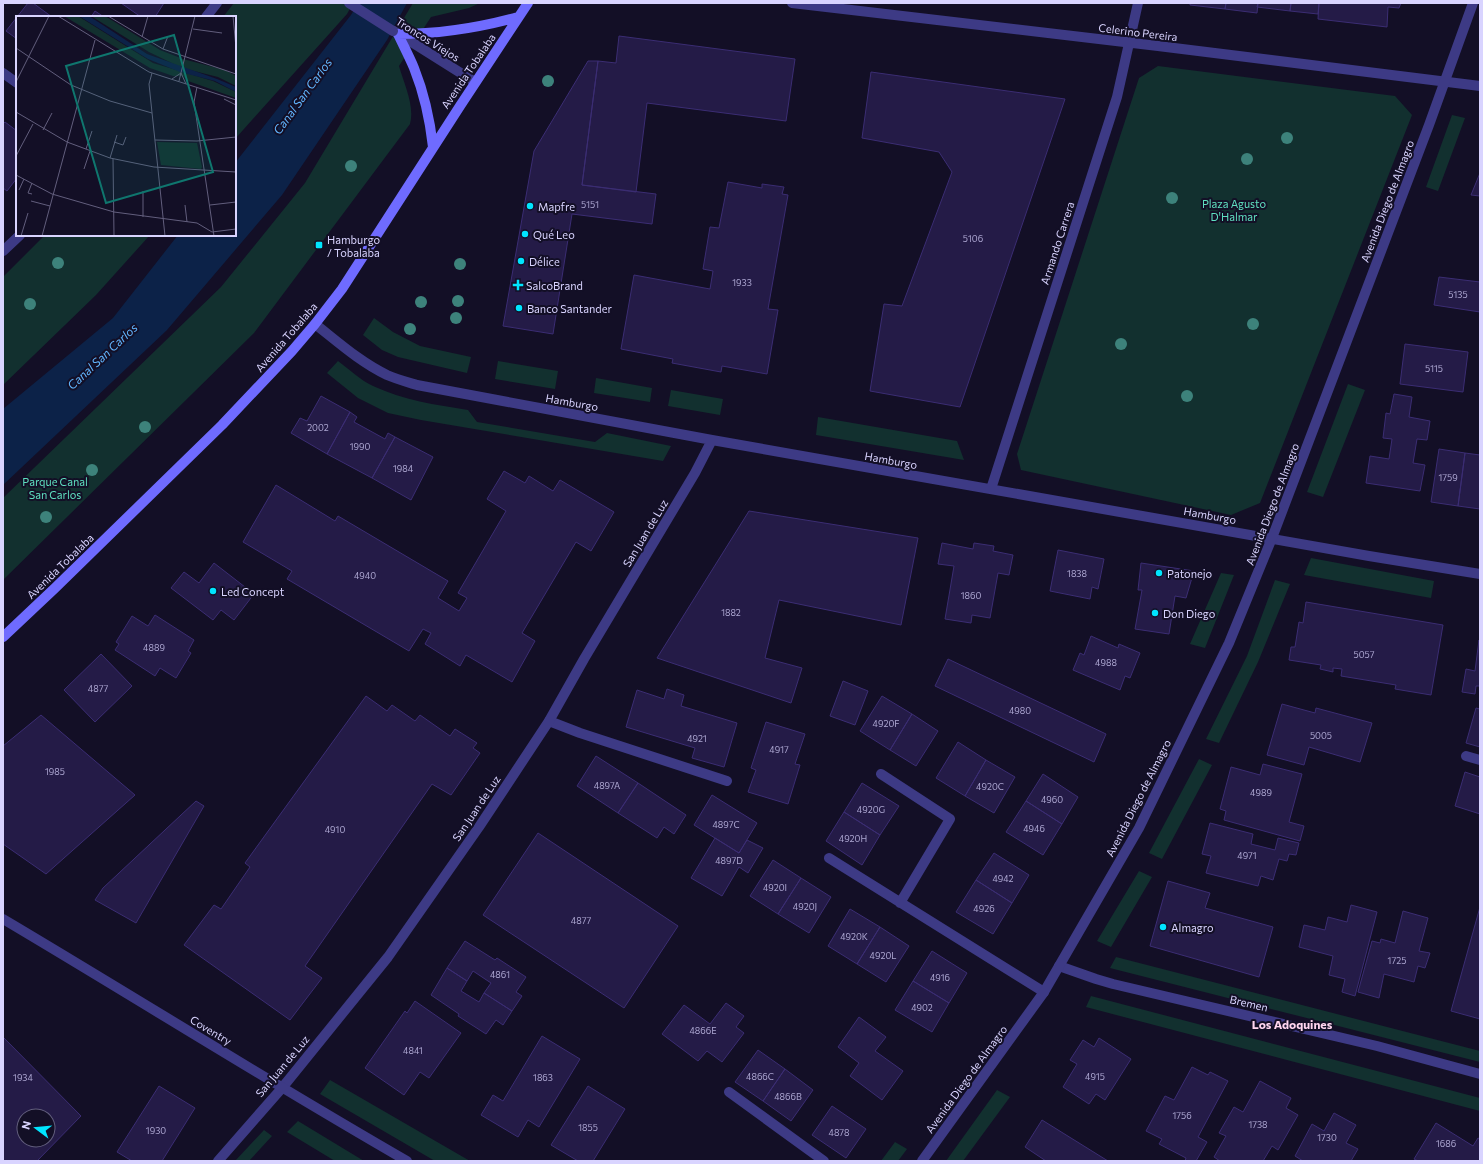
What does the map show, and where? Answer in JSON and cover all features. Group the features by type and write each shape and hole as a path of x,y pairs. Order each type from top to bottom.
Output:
{"main road":[{"name":"Avenida Tobalaba","path":"3,637 222,425 292,351 315,324 342,290 475,82 528,3"},
{"path":"433,147 425,102 414,67 395,32 450,31 485,26 518,17"}],"street":[{"path":"207,16 216,3"},
{"name":"Troncos Viejos","path":"349,3 475,82"},
{"name":"Celerino Pereira","path":"792,3 1480,86"},
{"name":"Armando Carrera","path":"991,489 1117,97 1138,3"},
{"name":"Avenida Diego de Almagro","path":"922,1161 1044,992 1139,828 1229,643 1272,538 1445,82 1473,3"},
{"path":"3,73 16,82"},
{"path":"3,251 19,236"},
{"name":"Hamburgo","path":"315,324 371,367 403,381 712,440 1272,538 1361,555 1480,574"},
{"name":"San Juan de Luz","path":"218,1161 282,1088 388,957 479,827 549,721 584,659 695,473 712,440"},
{"path":"549,721 580,733 727,781"},
{"path":"1466,756 1480,760"},
{"path":"881,774 950,818 900,903"},
{"path":"829,858 1044,992"},
{"name":"Coventry","path":"3,919 282,1088 407,1161"},
{"name":"Bremen","path":"1059,966 1113,984 1377,1046 1480,1074"},
{"path":"729,1092 824,1161"}],"green space":[{"path":"234,3 353,3 347,14 236,138 236,16 224,16"},
{"name":"Parque Canal San Carlos","path":"413,3 480,3 469,8 431,17 399,66 410,102 410,124 254,333 3,580 3,498 221,287 305,183"},
{"name":"Plaza Agusto D'Halmar","path":"1158,66 1395,96 1412,115 1260,503 1231,515 1021,470 1017,454 1139,78"},
{"path":"1452,115 1465,118 1438,191 1426,187"},
{"path":"44,236 149,236 96,295 3,385 3,277"},
{"path":"374,318 393,332 420,346 471,357 467,373 398,357 382,350 363,335"},
{"path":"338,361 368,384 396,395 432,404 468,410 477,422 595,442 607,433 671,446 663,461 421,420 388,413 358,398 327,373"},
{"path":"498,361 558,371 555,389 495,379"},
{"path":"596,378 652,388 650,402 594,393"},
{"path":"1348,384 1365,390 1323,497 1307,492"},
{"path":"671,390 723,399 720,415 668,406"},
{"path":"818,417 957,441 964,460 816,435"},
{"path":"1311,558 1434,581 1431,598 1304,575"},
{"path":"1221,573 1234,575 1205,648 1190,644"},
{"path":"1275,580 1290,584 1258,662 1219,743 1206,739 1247,656"},
{"path":"1199,759 1212,765 1162,859 1149,853"},
{"path":"1139,871 1152,877 1111,947 1097,941"},
{"path":"1116,957 1480,1051 1480,1062 1110,968"},
{"path":"1091,996 1480,1098 1480,1111 1086,1007"},
{"path":"330,1080 470,1161 435,1161 320,1094"},
{"path":"997,1090 1010,1097 963,1161 946,1161"},
{"path":"298,1121 364,1161 335,1161 287,1132"},
{"path":"264,1130 272,1136 249,1161 235,1161"},
{"path":"895,1142 907,1149 898,1161 881,1161"}],"water":[{"name":"Canal San Carlos","path":"358,3 407,3 387,40 282,195 167,330 3,485 3,409 113,318 177,236 236,236 236,162 351,15"}],"building":[{"path":"28,3 33,3 51,16 18,16"},
{"path":"121,3 164,3 156,16 140,16"},
{"path":"1190,3 1226,3 1225,9 1190,5"},
{"path":"1226,3 1258,3 1257,13 1225,9"},
{"path":"1258,3 1291,3 1290,11 1257,7"},
{"path":"1291,3 1319,3 1318,14 1290,11"},
{"path":"1319,3 1401,3 1399,8 1388,7 1387,27 1318,19"},
{"path":"95,11 102,16 92,16"},
{"path":"16,18 16,38 6,31"},
{"path":"619,36 795,59 786,121 647,103 636,192 582,185 598,61 616,63"},
{"path":"588,61 598,61 582,185 656,194 652,224 572,214 553,334 503,326 534,151"},
{"path":"871,72 1065,99 960,407 870,391 884,304 902,306 952,172 939,152 862,138"},
{"path":"5,122 16,130 16,179 7,191 3,188 3,124"},
{"path":"1480,173 1480,196 1471,195"},
{"path":"728,182 762,188 762,184 784,187 782,194 788,195 768,309 778,310 767,374 722,366 721,372 672,363 673,359 621,349 634,275 710,289 713,271 703,269 710,227 719,228"},
{"path":"1439,277 1480,282 1480,312 1434,305"},
{"path":"1405,344 1468,352 1463,392 1400,384"},
{"path":"1394,394 1412,397 1409,417 1430,421 1427,440 1417,439 1413,463 1425,465 1420,491 1366,483 1370,456 1389,459 1392,439 1383,438 1386,413 1390,414"},
{"path":"321,396 350,412 327,454 291,433 300,418 307,421"},
{"path":"350,412 357,417 354,422 385,439 388,433 395,437 372,478 327,454"},
{"path":"395,437 433,457 411,500 372,478"},
{"path":"1439,449 1465,453 1458,506 1431,502"},
{"path":"1465,453 1480,455 1480,509 1458,506"},
{"path":"504,471 525,483 529,476 553,491 560,480 614,512 591,551 576,542 522,633 535,641 512,682 466,655 460,666 425,644 431,633 423,629 409,651 287,579 292,571 243,542 276,485 335,521 338,516 448,581 438,598 459,611 467,598 458,593 506,511 487,499"},
{"path":"749,511 918,538 901,625 779,600 765,658 802,668 791,703 657,658"},
{"path":"942,543 973,549 974,543 994,546 993,551 1013,555 1009,575 998,573 990,618 972,615 971,623 945,619 954,566 938,564"},
{"path":"1058,550 1104,559 1098,589 1092,587 1090,599 1050,591"},
{"name":"Led Concept","path":"214,563 254,594 234,620 221,610 213,620 171,588 184,572 199,583"},
{"name":"Don Diego","path":"1141,563 1194,571 1186,598 1175,596 1169,634 1135,629 1142,590 1138,590"},
{"path":"1306,602 1443,625 1431,695 1395,689 1396,685 1341,676 1342,669 1333,668 1333,672 1320,669 1321,665 1289,660 1291,647 1295,647 1299,622 1303,623"},
{"path":"155,615 194,640 188,651 191,653 176,678 160,668 155,676 115,650 119,644 116,642 132,616 148,626"},
{"path":"1091,636 1118,648 1119,644 1140,653 1130,678 1125,676 1120,690 1073,670 1080,653 1084,655"},
{"path":"1479,640 1480,686 1476,686 1475,694 1462,692 1466,669 1475,671"},
{"path":"101,654 132,686 95,722 64,690"},
{"path":"948,659 1106,734 1094,762 935,686"},
{"path":"843,681 868,691 855,725 830,716"},
{"path":"667,689 684,695 681,706 737,723 724,767 692,758 695,748 626,727 637,690 664,699"},
{"path":"366,696 387,711 392,705 415,721 420,715 450,736 455,729 477,743 473,748 480,753 451,795 432,784 305,966 322,978 290,1020 184,945 214,905 221,909 250,867 245,863"},
{"path":"882,696 912,714 890,750 860,731"},
{"path":"1282,704 1315,713 1316,708 1372,723 1360,762 1309,747 1304,765 1267,755"},
{"path":"1476,708 1480,709 1480,747 1466,743"},
{"path":"912,714 938,731 916,766 890,750"},
{"path":"41,715 135,795 46,874 3,844 3,746"},
{"path":"766,722 805,734 795,764 800,765 788,804 748,792 756,770 751,768"},
{"path":"958,742 986,760 965,796 936,778"},
{"path":"596,756 638,783 618,813 577,786"},
{"path":"986,760 1015,777 994,813 965,796"},
{"path":"1263,764 1302,774 1289,822 1304,826 1300,841 1224,820 1226,811 1220,809 1231,767 1260,775"},
{"path":"1465,772 1480,777 1480,814 1455,806"},
{"path":"1043,774 1078,797 1062,824 1026,801"},
{"path":"638,783 686,815 674,834 664,827 657,838 618,813"},
{"path":"862,783 899,806 880,835 844,812"},
{"path":"712,795 757,823 739,853 694,825"},
{"path":"196,801 204,806 136,923 95,900 103,888"},
{"path":"1026,801 1062,824 1043,855 1006,832"},
{"path":"844,812 880,835 862,865 826,841"},
{"path":"1210,823 1253,834 1251,844 1275,850 1278,838 1299,843 1296,855 1289,854 1287,861 1279,859 1273,880 1261,876 1258,886 1206,873 1211,856 1202,854"},
{"path":"538,833 678,926 624,1008 483,915"},
{"path":"715,838 739,853 747,840 763,848 748,873 739,867 722,896 691,878"},
{"path":"994,853 1029,875 1012,903 976,880"},
{"path":"773,860 801,878 778,914 750,896"},
{"path":"801,878 831,897 809,933 778,914"},
{"path":"976,880 1012,903 993,934 956,912"},
{"path":"1168,881 1210,893 1205,908 1273,927 1259,977 1150,946"},
{"path":"1351,905 1377,912 1355,996 1342,992 1345,979 1329,975 1333,956 1299,947 1304,925 1325,930 1328,917 1347,922"},
{"path":"1480,907 1480,1019 1451,1011"},
{"path":"850,909 880,927 857,964 828,946"},
{"path":"1403,911 1428,918 1419,951 1430,953 1425,968 1418,966 1414,982 1384,974 1379,998 1358,992 1372,941 1380,943 1381,939 1395,943"},
{"path":"880,927 909,946 886,982 857,964"},
{"path":"465,941 495,960 497,958 526,977 516,992 522,996 512,1011 484,993 491,983 473,971 467,981 447,968"},
{"path":"932,951 967,973 949,1003 913,981"},
{"path":"447,968 467,981 461,991 479,1002 484,993 512,1011 503,1025 496,1020 486,1034 458,1016 459,1014 431,995"},
{"path":"913,981 949,1003 932,1032 895,1010"},
{"path":"415,1001 461,1033 429,1078 420,1072 404,1095 365,1068 405,1011 407,1013"},
{"path":"726,1003 744,1016 736,1027 744,1033 722,1062 707,1051 698,1061 662,1034 684,1005 710,1024"},
{"path":"859,1017 886,1037 875,1051 903,1071 882,1100 850,1076 859,1063 838,1047"},
{"path":"542,1036 580,1059 539,1127 528,1120 518,1137 481,1115 493,1095 503,1101"},
{"path":"3,1037 81,1116 56,1142 56,1108 16,1108 16,1148 50,1148 37,1161 3,1161"},
{"path":"1099,1038 1131,1059 1105,1100 1096,1094 1089,1104 1063,1087 1077,1064 1070,1060 1083,1040 1094,1047"},
{"path":"758,1050 785,1069 763,1101 735,1082"},
{"path":"1192,1067 1208,1075 1210,1072 1228,1081 1198,1137 1207,1142 1196,1161 1185,1161 1186,1158 1159,1144 1162,1139 1146,1131 1165,1096 1174,1100"},
{"path":"785,1069 813,1090 791,1121 763,1101"},
{"path":"1260,1081 1291,1098 1286,1108 1298,1115 1278,1150 1272,1146 1263,1161 1220,1161 1214,1157 1226,1136 1219,1133 1234,1107 1243,1112"},
{"path":"159,1086 195,1108 162,1161 132,1161 117,1152"},
{"path":"588,1086 625,1109 593,1161 578,1161 551,1145"},
{"path":"832,1106 866,1129 846,1158 812,1135"},
{"path":"1334,1113 1356,1125 1346,1143 1358,1149 1351,1161 1303,1161 1295,1156 1312,1124 1324,1131"},
{"path":"1042,1120 1108,1161 1046,1161 1025,1147"},
{"path":"1436,1123 1473,1146 1478,1138 1480,1139 1480,1161 1418,1161 1414,1159"}],"place":[{"name":"Mapfre","path":"530,206"},
{"name":"Qué Leo","path":"525,234"},
{"name":"Hamburgo / Tobalaba","path":"319,245"},
{"name":"Délice","path":"521,261"},
{"name":"SalcoBrand","path":"518,285"},
{"name":"Banco Santander","path":"519,308"},
{"name":"Patonejo","path":"1159,573"},
{"name":"Led Concept","path":"213,591"},
{"name":"Don Diego","path":"1155,613"},
{"name":"Almagro","path":"1163,927"}],"district":[{"name":"Los Adoquines","path":"1292,1024"}]}
